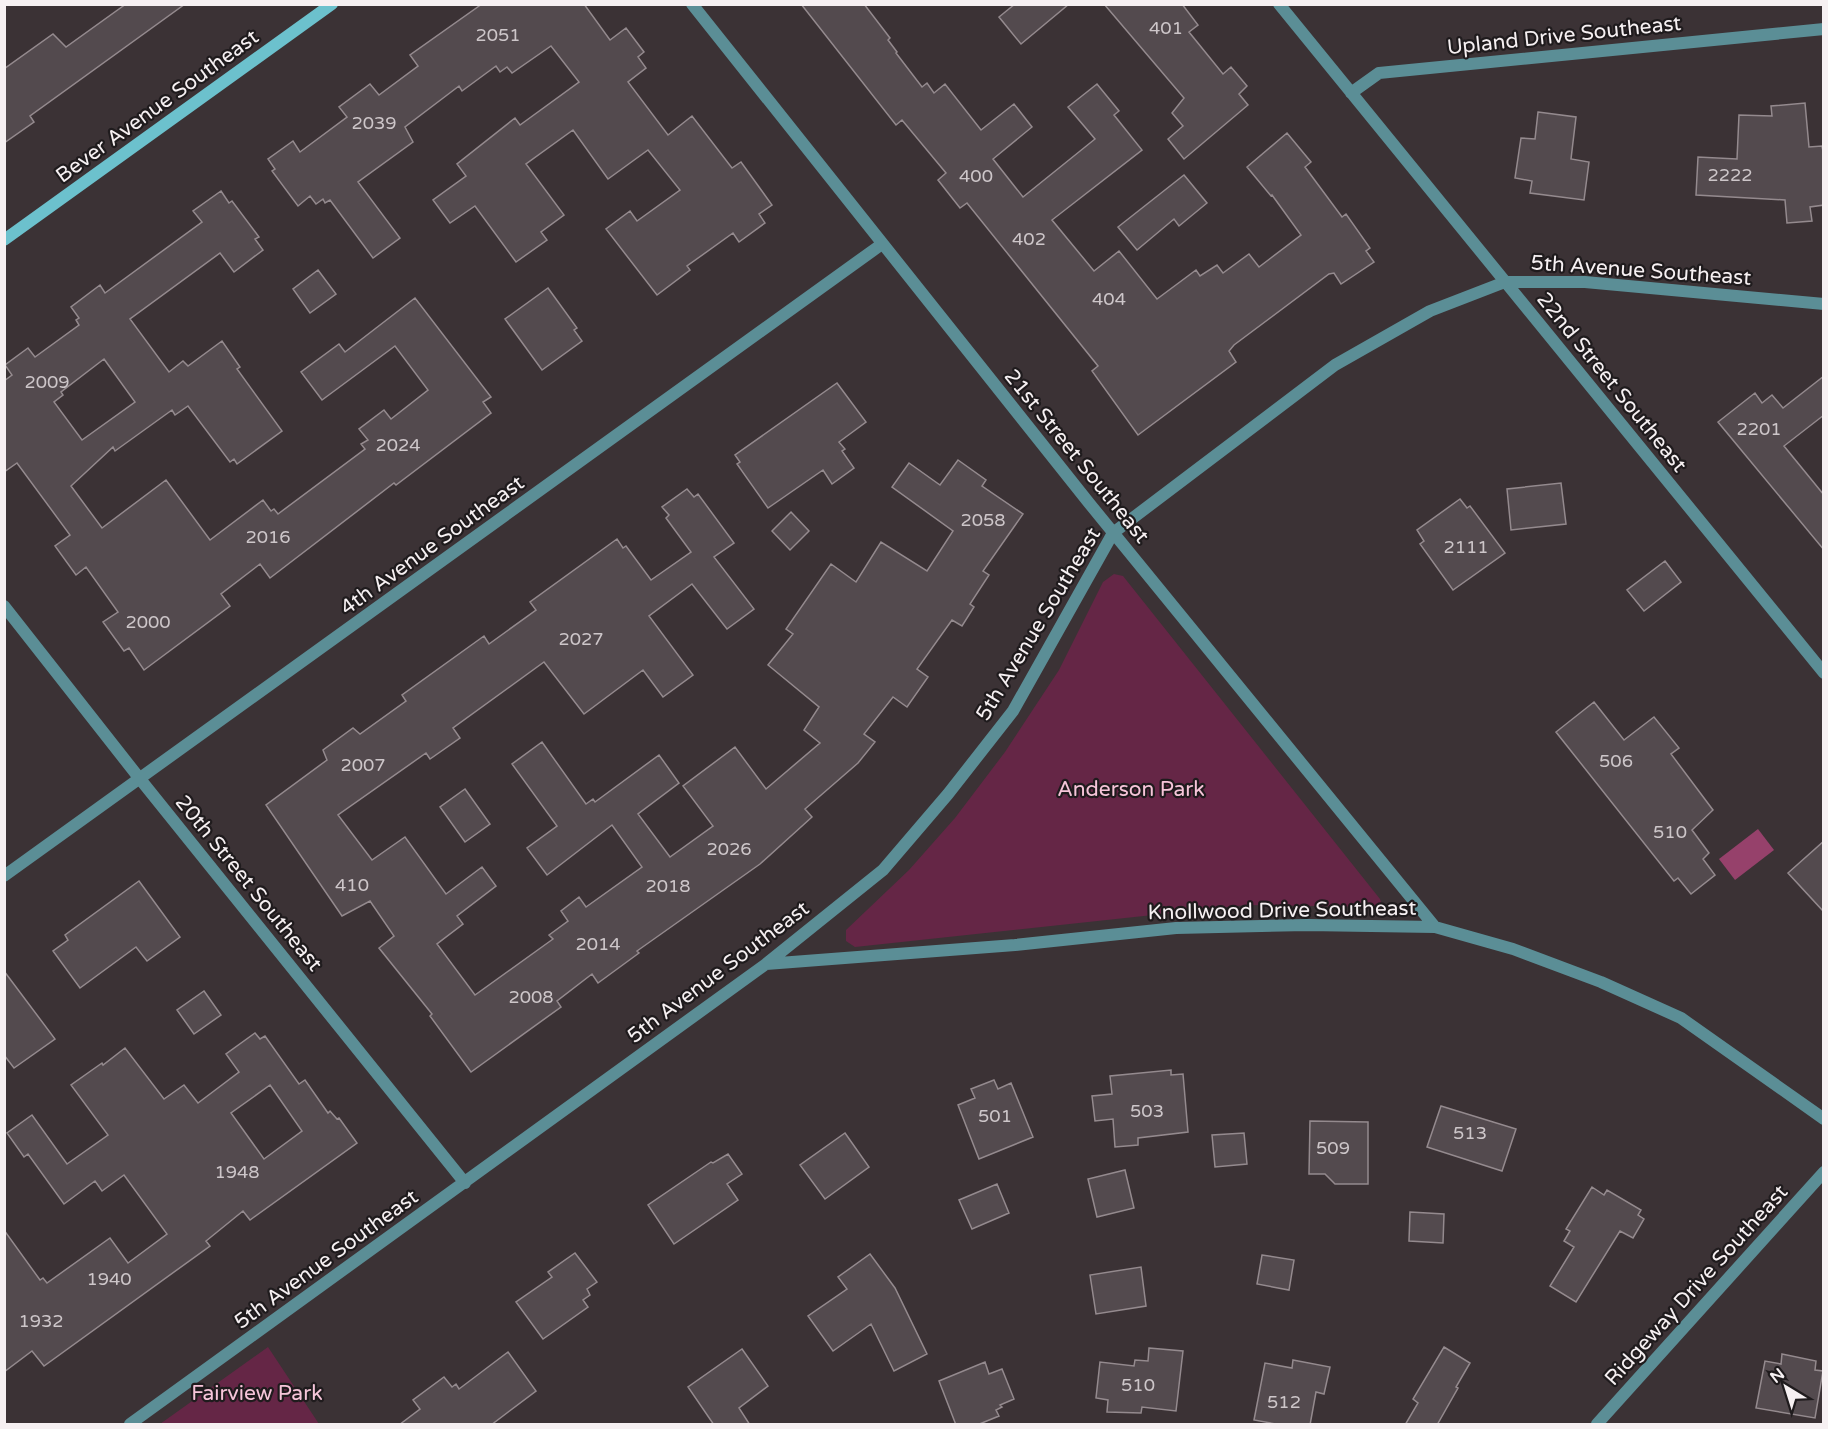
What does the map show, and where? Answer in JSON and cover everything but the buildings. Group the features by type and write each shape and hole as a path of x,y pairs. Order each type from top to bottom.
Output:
{"street":[{"name":"Bever Avenue Southeast","path":"4,240 332,4"},
{"name":"21st Street Southeast","path":"692,4 1113,533 1435,927"},
{"name":"22nd Street Southeast","path":"1279,4 1824,673"},
{"name":"Upland Drive Southeast","path":"1351,93 1379,73 1824,29"},
{"name":"4th Avenue Southeast","path":"4,876 882,244"},
{"name":"5th Avenue Southeast","path":"130,1425 766,964 884,870 948,794 1013,711 1113,533 1335,366 1430,311 1505,282 1586,282 1824,304"},
{"name":"20th Street Southeast","path":"4,606 465,1183"},
{"name":"Knollwood Drive Southeast","path":"766,964 1016,945 1176,928 1307,925 1435,927 1513,949 1601,982 1681,1018 1824,1119"},
{"name":"Ridgeway Drive Southeast","path":"1597,1425 1824,1172"}],"green space":[{"name":"Anderson Park","path":"1114,574 1123,576 1380,899 1382,905 1376,907 1246,905 855,947 846,941 846,930 909,870 955,818 1005,752 1059,670 1103,582"},
{"name":"Fairview Park","path":"268,1347 319,1424 160,1424"}],"shaded area":[{"path":"1758,829 1774,850 1735,880 1719,859"}]}
